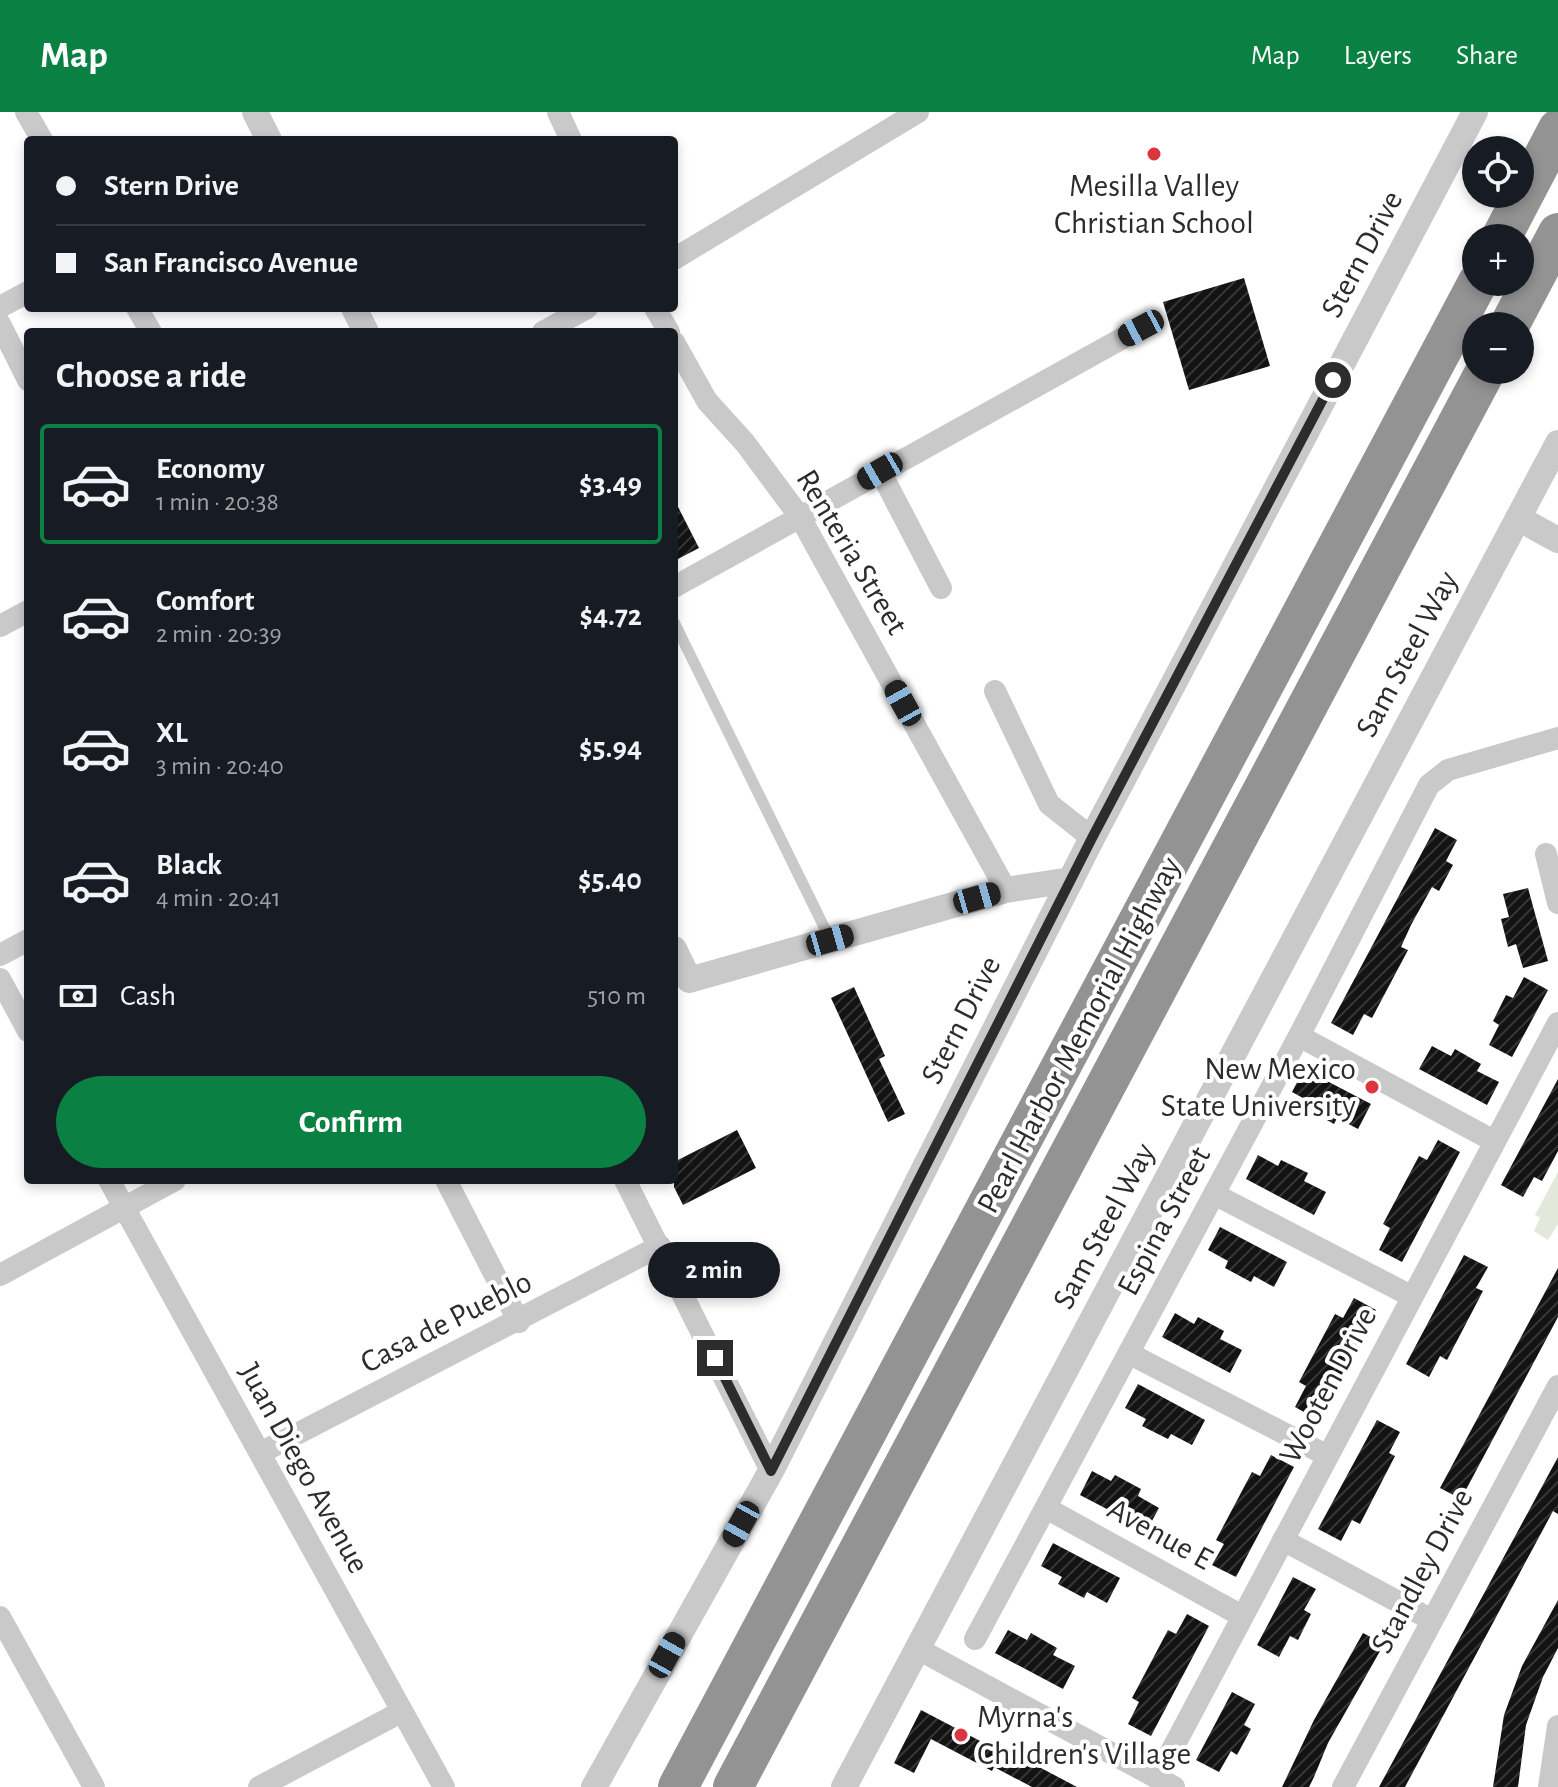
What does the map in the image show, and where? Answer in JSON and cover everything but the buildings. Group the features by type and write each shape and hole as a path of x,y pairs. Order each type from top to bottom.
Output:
{"highway":[{"path":"1508,224 1558,129"},
{"path":"1516,312 1558,233"},
{"name":"Pearl Harbor Memorial Highway","path":"678,1787 1471,296"},
{"name":"Pearl Harbor Memorial Highway","path":"733,1787 1479,384"}],"street":[{"path":"26,112 40,136"},
{"path":"255,112 267,136"},
{"path":"558,112 569,136"},
{"path":"678,257 918,112"},
{"name":"Stern Drive","path":"594,1787 771,1471 1092,838 1475,112"},
{"path":"0,307 24,294"},
{"path":"550,328 580,312"},
{"path":"0,324 24,372"},
{"path":"678,585 1141,328"},
{"name":"Renteria Street","path":"678,349 707,401 745,443 800,517 1006,890"},
{"name":"Sam Steel Way","path":"844,1787 1518,518 1551,472 1558,443"},
{"path":"880,471 941,588"},
{"path":"1518,518 1558,540"},
{"path":"0,626 24,613"},
{"path":"995,691 1049,804 1092,838"},
{"name":"Espina Street","path":"975,1639 1437,775 1558,738"},
{"path":"1546,854 1558,903"},
{"path":"682,982 1006,890 1071,880"},
{"path":"0,955 24,942"},
{"path":"0,979 24,1024"},
{"name":"Wooten Drive","path":"1166,1783 1242,1616 1558,1023"},
{"path":"1299,1036 1494,1141"},
{"name":"Juan Diego Avenue","path":"111,1184 444,1787"},
{"path":"0,1275 167,1184"},
{"path":"448,1184 519,1322"},
{"path":"627,1184 771,1471"},
{"path":"1214,1194 1411,1296"},
{"name":"Casa de Pueblo","path":"260,1453 519,1322 660,1246"},
{"path":"1130,1354 1326,1455"},
{"name":"Standley Drive","path":"1343,1787 1558,1386"},
{"name":"Avenue E","path":"1046,1508 1242,1616"},
{"path":"1283,1540 1432,1620"},
{"path":"0,1617 94,1787"},
{"path":"918,1649 1166,1783"},
{"path":"259,1787 401,1712"},
{"path":"1549,1787 1558,1726"}],"lane":[{"path":"678,630 830,940"}],"green space":[{"path":"1558,1172 1558,1224 1548,1240 1534,1231 1540,1218 1535,1215"}],"place":[{"name":"Mesilla Valley Christian School","path":"1154,154"},
{"name":"New Mexico State University","path":"1372,1087"},
{"name":"Myrna's Children's Village","path":"961,1735"}],"route":[{"path":"715,1358 771,1471 1092,838 1333,380"}]}
